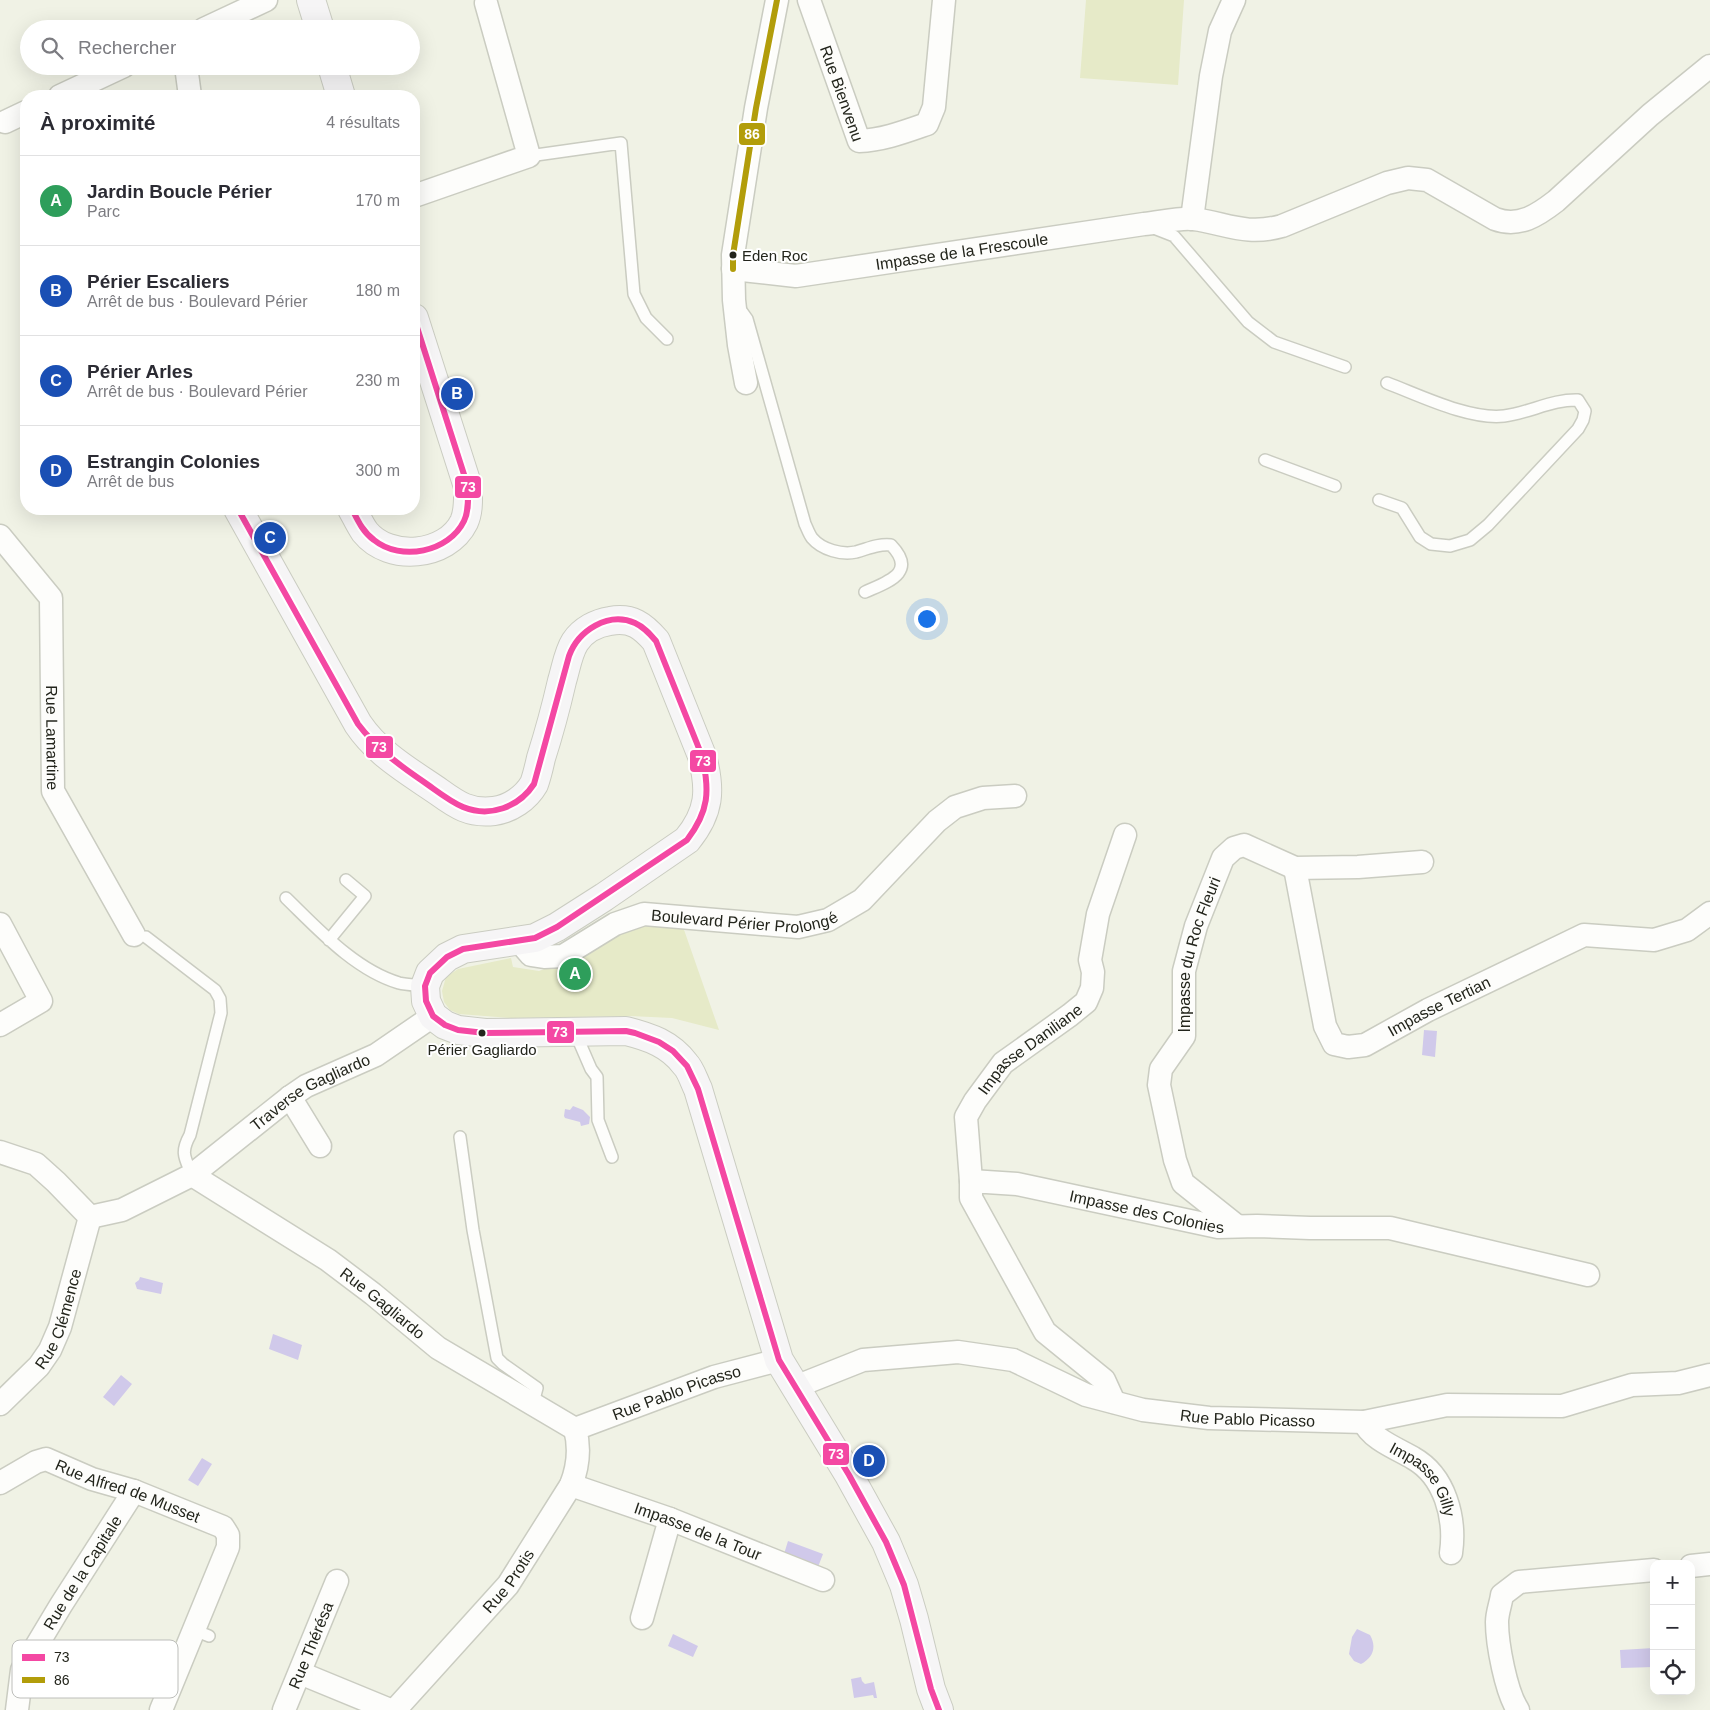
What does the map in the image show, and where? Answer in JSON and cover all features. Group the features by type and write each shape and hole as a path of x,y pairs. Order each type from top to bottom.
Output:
{"street":[{"path":"223,20 266,0"},
{"path":"311,0 317,20"},
{"path":"746,383 734,300 733,256 756,108 777,0"},
{"name":"Rue Bienvenu","path":"809,0 858,141 892,136 927,124 934,107 944,0"},
{"path":"1192,219 1211,76 1220,31 1234,0"},
{"path":"420,194 529,156 486,3"},
{"name":"Impasse de la Frescoule","path":"733,270 796,276 1144,224 1192,219 1229,228 1265,230 1282,226 1387,184 1408,178 1427,180 1495,219 1505,222 1521,222 1541,213 1556,201 1650,115 1710,66"},
{"path":"73,90 105,75"},
{"path":"187,75 189,90"},
{"path":"335,75 340,90"},
{"path":"5,122 20,115"},
{"path":"355,515 365,532 378,543 391,550 427,549 444,544 464,522 468,509 468,488 420,337"},
{"path":"241,515 367,738 380,750 447,798 471,811 488,812 502,810 520,800 534,784 568,658 576,641 588,629 602,622 616,620 634,623 644,627 656,641 702,756 706,773 708,796 696,829 686,840 604,898 557,927 535,938 463,949 440,962 430,973 425,986 426,1001 433,1016 444,1025 458,1030 485,1033 626,1031 647,1036 667,1046 686,1064 698,1089 779,1360 849,1475 886,1542 904,1585 931,1689 939,1710"},
{"name":"Rue Lamartine","path":"0,536 51,598 52,791 140,936"},
{"name":"Boulevard Périer Prolongé","path":"518,940 531,955 544,957 563,956 615,924 644,914 798,927 828,920 862,900 937,821 955,807 984,798 1015,796"},
{"name":"Impasse Daniliane","path":"971,1181 966,1117 976,1101 1003,1062 1086,1002 1092,988 1093,972 1090,960 1098,914 1125,835"},
{"name":"Impasse du Roc Fleuri","path":"1237,1226 1183,1182 1175,1160 1159,1085 1161,1069 1184,1036 1184,971 1196,926 1223,858 1234,848 1244,845 1295,868 1358,867 1422,862"},
{"name":"Impasse Tertian","path":"1295,868 1325,1026 1334,1044 1348,1047 1365,1045 1428,1010 1584,935 1654,940 1687,930 1710,913"},
{"path":"0,924 41,1002 0,1025"},
{"name":"Traverse Gagliardo","path":"90,1218 122,1210 192,1175 306,1086 376,1055 433,1016"},
{"path":"290,1097 320,1146"},
{"path":"0,1152 36,1164 90,1218"},
{"name":"Rue Gagliardo","path":"192,1175 328,1260 373,1294 438,1348 575,1429"},
{"path":"971,1181 971,1198 1045,1332 1104,1380 1114,1402"},
{"name":"Impasse des Colonies","path":"971,1181 1017,1184 1218,1226 1390,1228 1588,1275"},
{"name":"Rue Clémence","path":"0,1404 39,1366 50,1350 60,1327 90,1218"},
{"name":"Rue Pablo Picasso","path":"794,1386 863,1360 958,1352 1013,1360 1086,1395 1143,1410 1209,1418 1364,1422 1447,1405 1562,1406 1632,1385 1678,1383 1710,1374"},
{"name":"Rue Pablo Picasso","path":"575,1429 714,1377 779,1360"},
{"name":"Impasse Gilly","path":"1364,1422 1367,1428 1389,1446 1422,1463 1441,1487 1448,1504 1453,1539 1451,1553"},
{"name":"Rue Protis","path":"395,1710 508,1585 571,1485 576,1471 577,1438 575,1429"},
{"name":"Rue Alfred de Musset","path":"0,1484 36,1462 46,1459 92,1479 134,1492 223,1527 228,1535 228,1547 202,1633 178,1678"},
{"name":"Impasse de la Tour","path":"571,1485 670,1519 824,1580"},
{"name":"Rue de la Capitale","path":"40,1640 134,1492"},
{"path":"642,1618 670,1519"},
{"path":"1695,1566 1710,1564"},
{"path":"1518,1710 1512,1700 1498,1630 1497,1621 1502,1595 1519,1582 1650,1570"},
{"name":"Rue Thérésa","path":"284,1710 337,1581"},
{"path":"300,1673 390,1710"},
{"name":"Rue Alfred de Musset","path":"161,1710 167,1698"}],"lane":[{"path":"529,156 621,143 634,294 646,318 667,339"},
{"path":"1144,224 1174,236 1248,322 1274,342 1345,367"},
{"path":"734,300 746,318 805,524 813,539 825,548 839,553 854,552 879,544 891,545 897,551 902,561 901,570 893,580 865,592"},
{"path":"1379,500 1402,508 1420,537 1431,544 1450,546 1470,540 1488,525 1578,429 1585,411 1578,400 1566,400 1505,416 1489,418 1468,414 1387,382"},
{"path":"1265,460 1335,486"},
{"path":"329,940 366,896 346,880"},
{"path":"286,898 329,940 372,972 400,983 425,986"},
{"path":"140,936 215,990 220,999 221,1014 190,1135 184,1145 184,1156 192,1175"},
{"path":"575,1032 591,1069 597,1077 598,1120 612,1157"},
{"path":"460,1137 473,1230 497,1358 538,1388 533,1404"}],"green space":[{"path":"1086,0 1184,0 1178,85 1080,78"},
{"path":"645,922 682,924 719,1030 672,1018 630,1016 510,1018 459,1014 450,1010 444,1002 442,991 446,977 458,969 511,958 513,967 539,971 566,961"}],"shaded area":[{"path":"1424,1030 1437,1031 1435,1057 1422,1055"},
{"path":"573,1106 583,1110 590,1117 589,1124 581,1126 580,1122 565,1118 565,1109 570,1110"},
{"path":"140,1277 163,1283 161,1294 137,1289 135,1283"},
{"path":"273,1334 302,1345 298,1360 269,1349"},
{"path":"121,1375 132,1384 114,1406 103,1397"},
{"path":"202,1458 212,1464 198,1486 188,1480"},
{"path":"788,1541 823,1554 818,1567 784,1554"},
{"path":"1357,1629 1370,1635 1373,1644 1373,1652 1361,1664 1354,1661 1349,1654 1352,1637"},
{"path":"673,1634 698,1646 693,1657 668,1646"},
{"path":"1650,1648 1650,1667 1621,1668 1620,1650"},
{"path":"861,1677 865,1684 874,1682 877,1698 874,1698 873,1695 854,1698 851,1679"}],"transit line":[{"name":"86","path":"733,269 733,255 756,108 777,0"},
{"name":"73","path":"355,515 364,530 374,540 385,547 397,551 410,552 436,546 447,540 457,532 466,517 468,487 420,337"},
{"name":"73","path":"241,515 358,724 372,741 397,763 443,796 463,807 483,811 503,808 520,799 534,784 569,656 573,647 587,631 605,622 625,620 641,627 656,641 702,756 705,768 707,790 704,810 700,820 687,840 557,927 535,938 463,949 447,957 430,973 425,986 426,1001 433,1016 445,1025 458,1030 485,1033 626,1031 659,1042 673,1051 687,1066 698,1089 779,1360 849,1475 886,1542 904,1585 931,1689 939,1710"}],"place":[{"name":"Eden Roc","path":"733,255"},
{"name":"Périer Escaliers","path":"457,394"},
{"name":"Périer Arles","path":"270,538"},
{"name":"Jardin Boucle Périer","path":"575,974"},
{"name":"Périer Gagliardo","path":"482,1033"},
{"name":"Estrangin Colonies","path":"869,1461"}]}
